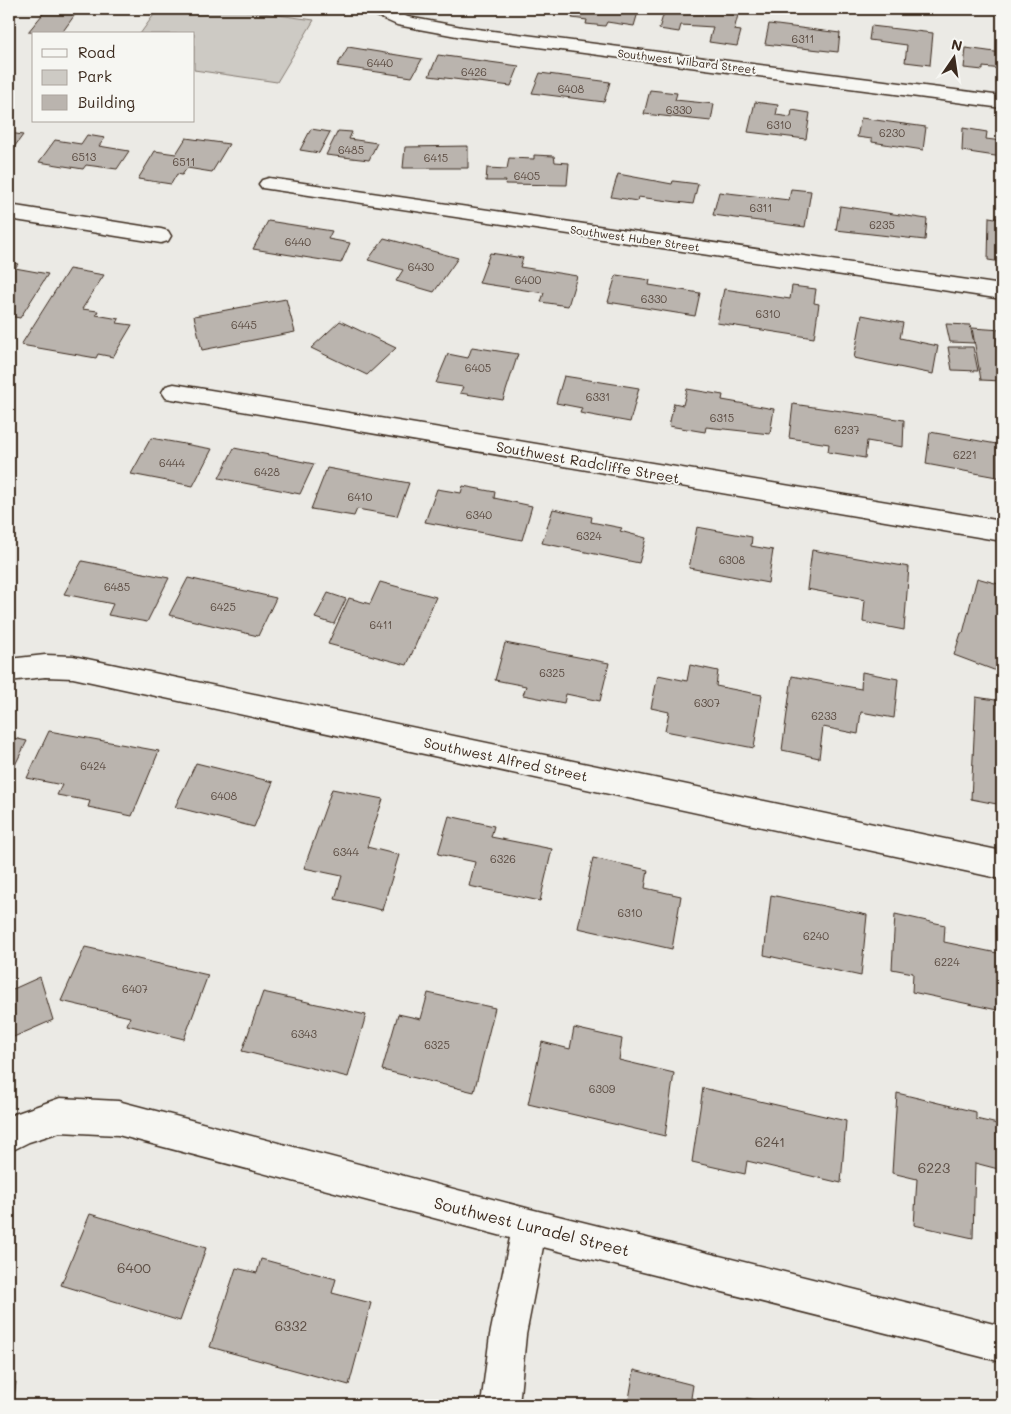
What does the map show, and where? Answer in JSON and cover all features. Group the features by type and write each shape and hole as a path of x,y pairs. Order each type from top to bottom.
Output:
{"street":[{"name":"Southwest Wilbard Street","path":"376,9 403,21 454,31 1002,102"},
{"name":"Southwest Huber Street","path":"269,184 1002,292"},
{"path":"9,212 161,236"},
{"name":"Southwest Radcliffe Street","path":"174,392 1002,531"},
{"name":"Southwest Alfred Street","path":"9,670 45,666 73,667 1002,865"},
{"name":"Southwest Luradel Street","path":"9,1135 22,1128 60,1115 118,1118 530,1226 1002,1344"},
{"path":"500,1405 508,1335 530,1226"}],"green space":[{"path":"158,9 234,9 314,20 277,82 195,70 195,32 141,32"}],"building":[{"path":"47,9 79,9 62,32 28,32"},
{"path":"575,9 639,9 634,26 607,22 605,26 586,24 587,20 572,18"},
{"path":"665,9 684,9 738,15 734,30 741,31 737,46 709,42 713,27 681,25 679,32 659,29"},
{"path":"987,9 1002,9 1002,14 986,12"},
{"path":"769,24 840,33 838,52 765,44"},
{"path":"871,26 933,33 930,65 905,62 907,45 869,40"},
{"path":"348,47 422,59 412,77 337,66"},
{"path":"966,48 1002,53 1002,69 964,68"},
{"path":"438,55 519,66 511,86 429,76"},
{"path":"540,73 610,82 604,102 532,93"},
{"path":"650,90 677,93 675,100 714,104 711,121 644,114"},
{"path":"755,102 778,105 776,115 791,117 792,110 810,113 806,139 748,132"},
{"path":"861,118 926,127 923,150 872,142 872,139 857,137"},
{"path":"963,128 987,132 986,139 1002,141 1002,157 962,151"},
{"path":"311,129 330,132 319,153 300,150"},
{"path":"338,131 352,132 349,139 377,143 369,160 326,155"},
{"path":"9,133 23,135 9,154"},
{"path":"87,135 105,138 99,146 129,151 117,169 86,165 83,169 39,162 55,140 81,144"},
{"path":"186,138 229,144 212,172 187,168 182,175 177,174 171,184 138,179 155,151 176,154"},
{"path":"468,146 468,168 403,168 405,147"},
{"path":"534,155 554,156 555,162 569,163 567,185 505,184 506,181 486,181 487,168 507,169 509,158 534,159"},
{"path":"618,174 672,184 673,181 698,184 693,204 638,197 637,201 611,197"},
{"path":"791,189 811,191 805,227 713,215 719,192 789,200"},
{"path":"840,206 927,219 925,240 836,230"},
{"path":"989,217 1002,219 1002,262 988,260"},
{"path":"268,221 332,231 328,239 350,243 341,263 253,249"},
{"path":"384,238 458,258 434,292 396,281 403,270 368,260"},
{"path":"490,253 523,258 520,267 577,276 568,306 541,302 544,293 479,283"},
{"path":"9,262 18,264 15,268 48,274 20,318 9,316"},
{"path":"69,269 104,275 82,309 98,311 96,315 119,319 117,323 132,325 113,357 98,354 96,358 21,345"},
{"path":"616,275 650,280 649,285 700,293 695,316 608,302"},
{"path":"792,286 816,289 814,303 819,304 814,338 717,323 724,289 790,299"},
{"path":"286,299 295,332 202,350 194,316"},
{"path":"862,315 903,323 900,338 938,346 933,374 854,358"},
{"path":"340,321 396,348 367,375 311,348"},
{"path":"946,324 970,325 974,343 950,342"},
{"path":"972,328 1002,330 1002,381 981,380"},
{"path":"472,347 518,354 503,400 460,393 463,387 436,383 448,354 468,358"},
{"path":"948,347 973,347 978,371 952,370"},
{"path":"564,376 639,388 630,422 580,413 582,408 556,403"},
{"path":"687,389 723,395 722,400 774,409 770,434 706,427 705,432 669,426 674,403 683,405"},
{"path":"793,404 904,420 903,447 867,441 865,458 828,452 829,444 789,438"},
{"path":"930,432 1002,445 1002,478 926,464"},
{"path":"151,438 212,449 193,486 131,474"},
{"path":"234,448 314,464 300,494 219,478"},
{"path":"327,468 409,483 397,516 357,509 354,516 311,509"},
{"path":"463,486 495,492 494,498 532,506 522,540 425,522 437,489 461,493"},
{"path":"553,509 592,517 591,522 622,528 620,531 646,538 639,563 542,543"},
{"path":"697,527 752,537 751,546 773,550 768,583 689,568"},
{"path":"812,550 909,567 904,630 863,622 865,600 807,589"},
{"path":"82,561 169,578 147,622 108,615 113,604 64,594"},
{"path":"188,578 276,598 258,636 169,615"},
{"path":"977,578 1002,585 1002,634 1000,646 1002,647 1002,673 954,655 961,633 963,633"},
{"path":"380,582 436,597 407,665 328,644 349,598 370,604"},
{"path":"328,593 346,599 334,624 315,618"},
{"path":"505,643 609,663 600,701 566,694 564,703 523,695 526,686 495,680"},
{"path":"690,665 718,671 716,686 762,695 754,748 665,731 669,712 651,708 658,675 687,681"},
{"path":"862,672 898,679 894,718 861,712 858,734 823,727 819,758 782,750 792,676 861,689"},
{"path":"976,697 1002,701 1002,805 971,799"},
{"path":"49,731 159,751 132,816 88,807 90,801 57,795 62,785 27,778"},
{"path":"9,737 27,741 9,777"},
{"path":"196,763 273,782 254,827 175,807"},
{"path":"332,789 383,799 367,847 399,855 382,910 335,899 342,876 304,868"},
{"path":"449,816 494,826 491,837 552,849 540,901 469,886 475,862 438,854"},
{"path":"593,858 648,870 645,888 681,896 672,949 578,928"},
{"path":"771,895 867,915 861,976 764,955"},
{"path":"895,914 945,925 944,942 1002,954 1002,1011 912,992 913,973 892,969"},
{"path":"85,947 208,975 184,1039 127,1025 130,1017 61,1001"},
{"path":"40,977 53,1020 9,1039 9,991"},
{"path":"263,992 366,1015 348,1077 242,1051"},
{"path":"428,993 495,1008 474,1092 382,1070 398,1014 421,1019"},
{"path":"574,1028 622,1039 619,1060 674,1073 665,1136 528,1104 542,1042 570,1049"},
{"path":"703,1088 846,1121 841,1183 747,1161 745,1174 692,1162"},
{"path":"897,1093 976,1112 976,1119 1002,1125 1002,1170 975,1163 973,1238 914,1225 917,1179 892,1173"},
{"path":"90,1214 206,1248 180,1321 61,1285"},
{"path":"261,1259 336,1279 332,1293 371,1303 349,1385 210,1347 236,1268 257,1273"},
{"path":"634,1370 693,1385 691,1398 718,1405 628,1405"},
{"path":"9,1382 16,1382 13,1405 9,1405"},
{"path":"747,1398 775,1405 747,1405"}]}
